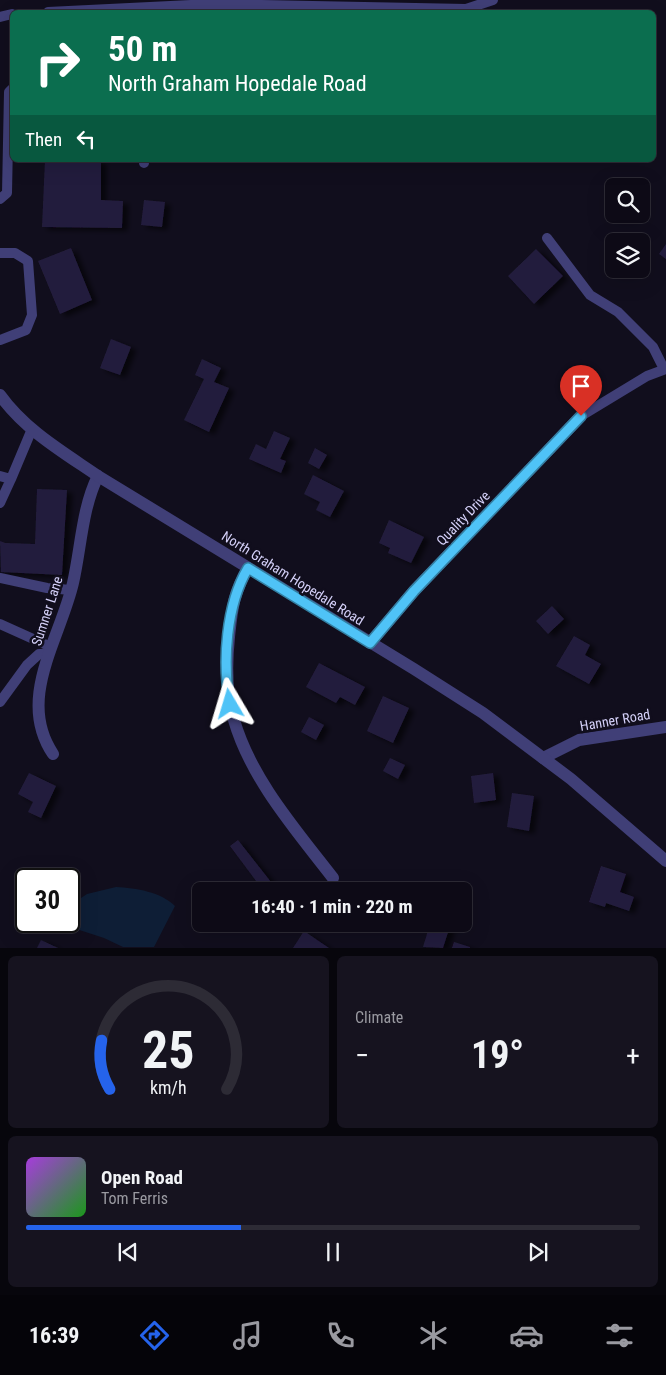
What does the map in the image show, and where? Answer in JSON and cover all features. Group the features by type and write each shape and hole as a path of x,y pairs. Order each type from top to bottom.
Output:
{"street":[{"name":"North Graham Hopedale Road","path":"0,395 32,429 98,476 483,713 543,758 666,861"},
{"name":"Quality Drive","path":"370,643 414,591 581,416"},
{"name":"Sumner Lane","path":"53,754 40,728 38,710 41,678 71,590 90,492 98,476"},
{"path":"248,568 238,586 232,605 230,624 227,661 228,690 233,719 240,739 259,776 333,878"},
{"name":"Hanner Road","path":"543,758 579,740 666,726"}],"lane":[{"path":"85,10 231,2 466,9 493,0"},
{"path":"0,199 7,192 4,118 10,91"},
{"path":"546,238 590,296 618,312 653,347 665,369 646,376 581,416"},
{"path":"0,253 15,253 28,261 32,315 26,330 0,340"},
{"path":"0,503 32,429"},
{"path":"0,476 11,479"},
{"path":"0,578 47,588 71,590"},
{"path":"0,624 50,650"},
{"path":"0,702 27,665 38,654 50,650"}],"water":[{"path":"116,887 132,888 163,897 175,906 154,947 123,947 80,930 80,899 87,894"}],"building":[{"path":"45,162 101,162 101,200 123,201 122,228 42,227"},
{"path":"144,200 165,202 162,227 141,225"},
{"path":"666,244 666,259 659,254"},
{"path":"71,248 92,300 60,314 38,261"},
{"path":"536,249 563,276 534,304 508,276"},
{"path":"111,339 131,347 120,375 100,368"},
{"path":"202,359 221,368 214,382 229,388 209,432 184,420 204,379 195,375"},
{"path":"274,431 290,438 280,459 286,461 281,473 249,459 256,444 266,449"},
{"path":"315,448 327,455 319,469 308,463"},
{"path":"313,475 344,491 330,517 316,510 320,502 304,494"},
{"path":"37,489 67,490 62,575 1,572 0,541 5,543 35,544"},
{"path":"389,520 424,537 411,563 388,553 390,548 379,543"},
{"path":"552,606 564,619 548,634 536,621"},
{"path":"574,636 590,645 585,655 601,664 589,684 556,666"},
{"path":"319,663 365,687 355,705 340,697 336,703 306,687"},
{"path":"383,696 409,708 393,743 367,731"},
{"path":"309,717 324,725 316,740 301,732"},
{"path":"390,758 405,765 398,779 383,771"},
{"path":"29,773 56,786 41,818 28,812 33,802 18,794"},
{"path":"493,773 496,800 474,803 471,776"},
{"path":"512,793 534,796 529,831 507,827"},
{"path":"238,840 271,882 257,882 230,846"},
{"path":"601,866 626,874 620,892 634,897 629,911 606,903 605,907 589,902"},
{"path":"303,932 305,932 329,948 293,948"},
{"path":"428,932 448,932 443,948 423,947"},
{"path":"41,940 58,948 37,948"},
{"path":"454,942 470,947 470,948 452,948"}],"route":[{"path":"230,704 227,661 232,605 238,586 248,568 370,643 414,591 581,416"}]}
